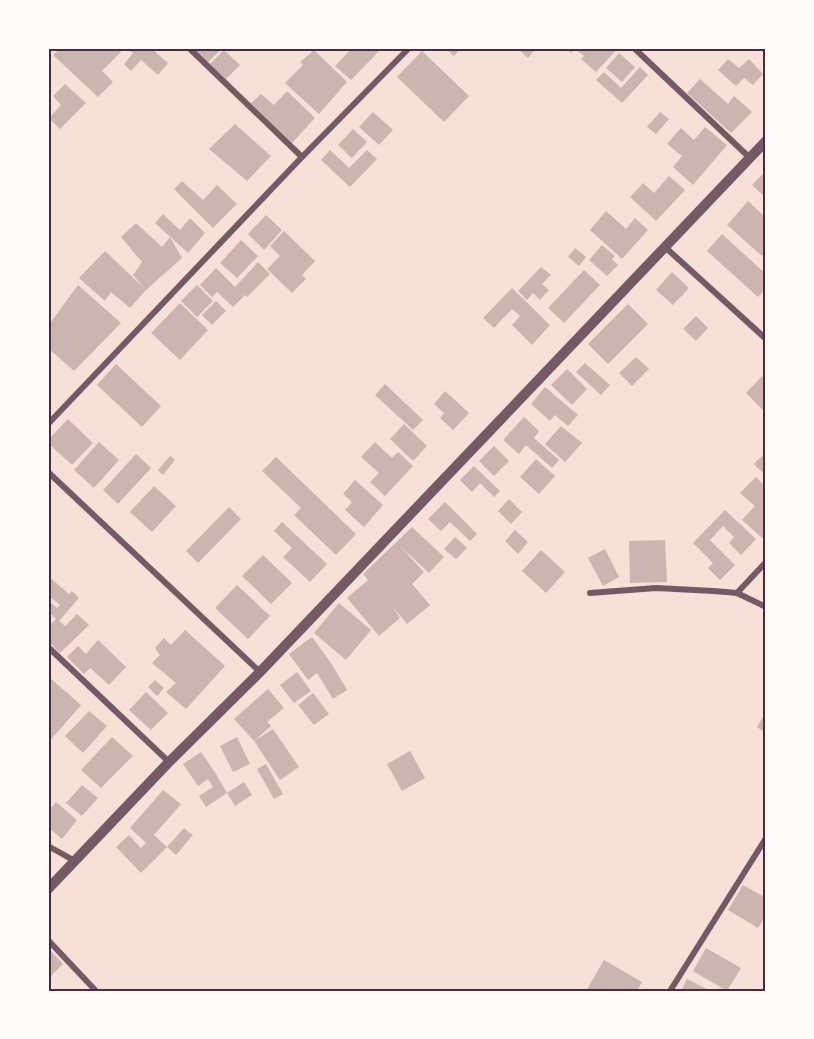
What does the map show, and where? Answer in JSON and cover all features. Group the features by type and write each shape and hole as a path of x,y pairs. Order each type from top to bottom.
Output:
{"street":[{"path":"189,48 302,157"},
{"path":"48,424 409,48"},
{"path":"634,48 750,158"},
{"path":"48,889 168,762 260,672 766,141"},
{"path":"665,247 766,339"},
{"path":"48,472 260,672"},
{"path":"737,593 766,562"},
{"path":"590,593 656,588 737,593 766,607"},
{"path":"48,647 168,762"},
{"path":"670,991 766,838"},
{"path":"48,846 76,861"},
{"path":"48,940 96,991"}],"building":[{"path":"61,48 116,48 121,52 102,71 113,82 98,97 53,55"},
{"path":"127,48 151,48 168,63 158,75 141,60 131,71 124,64 133,53"},
{"path":"194,48 223,48 208,62"},
{"path":"352,48 382,48 351,80 335,66"},
{"path":"445,48 461,48 454,56"},
{"path":"519,48 536,48 528,58"},
{"path":"565,48 618,48 596,72 581,59 584,56 575,49 571,53"},
{"path":"224,50 240,65 226,79 210,64"},
{"path":"314,50 347,82 319,114 285,83 303,65 300,62"},
{"path":"422,51 469,96 444,122 397,77"},
{"path":"619,53 635,67 622,82 606,68"},
{"path":"728,59 739,68 749,59 763,74 753,85 744,78 736,86 718,70"},
{"path":"640,67 648,75 622,103 596,80 604,72 621,88"},
{"path":"700,79 728,104 734,96 752,112 731,133 687,93"},
{"path":"65,84 86,103 60,129 49,118 61,105 53,96"},
{"path":"287,91 315,118 292,143 251,103 261,94 274,105"},
{"path":"373,112 393,130 379,145 359,127"},
{"path":"660,112 669,119 656,134 647,127"},
{"path":"235,124 271,156 247,181 209,149"},
{"path":"705,127 727,145 693,185 673,167 682,156 667,144 681,128 694,140"},
{"path":"353,129 367,142 352,158 338,145"},
{"path":"330,150 349,168 367,150 377,159 350,187 321,160"},
{"path":"766,171 766,198 752,185"},
{"path":"669,176 685,190 656,221 630,197 643,183 654,193"},
{"path":"182,181 203,200 217,185 237,204 213,228 174,189"},
{"path":"748,201 766,218 766,251 762,256 727,225"},
{"path":"606,211 626,229 635,218 648,230 622,259 590,230"},
{"path":"163,214 180,230 190,218 205,233 188,253 155,223"},
{"path":"266,215 282,230 264,250 248,234"},
{"path":"136,223 162,247 170,237 182,258 146,290 130,308 111,292 105,301 79,278 105,251 145,289 133,275 142,262 121,237"},
{"path":"284,231 315,261 302,275 306,279 292,293 267,269 280,256 270,246"},
{"path":"722,234 766,274 766,288 758,297 707,251"},
{"path":"241,240 258,256 237,278 220,263"},
{"path":"602,245 615,256 612,259 618,265 607,276 589,260"},
{"path":"575,248 586,257 579,266 568,257"},
{"path":"258,262 270,274 247,297 245,295 233,307 217,292 212,297 200,285 216,268 235,287"},
{"path":"541,267 551,275 542,284 549,290 540,300 533,293 527,300 518,291"},
{"path":"584,270 600,285 564,323 548,308"},
{"path":"672,272 689,288 673,305 656,290"},
{"path":"78,285 121,323 74,371 48,348 48,326"},
{"path":"197,285 213,301 197,317 181,301"},
{"path":"512,288 550,325 532,345 512,325 520,316 512,309 494,328 483,318"},
{"path":"216,301 226,311 212,325 202,315"},
{"path":"180,303 208,330 180,360 151,333"},
{"path":"628,304 648,324 608,364 588,344"},
{"path":"696,316 708,328 696,341 683,329"},
{"path":"636,357 649,369 632,386 619,373"},
{"path":"585,363 610,385 601,395 576,372"},
{"path":"116,364 161,406 142,427 97,385"},
{"path":"567,369 587,389 572,405 551,385"},
{"path":"762,376 766,380 766,413 746,393"},
{"path":"385,384 423,420 413,430 375,395"},
{"path":"545,387 578,415 568,426 555,415 550,421 531,404"},
{"path":"445,391 469,413 453,430 440,418 444,413 434,404"},
{"path":"524,417 539,431 534,438 559,460 552,468 526,445 519,454 503,440"},
{"path":"68,419 93,443 72,465 48,443 48,440"},
{"path":"404,424 427,446 413,461 390,439"},
{"path":"561,426 582,443 565,462 545,444"},
{"path":"99,442 119,460 94,488 74,470"},
{"path":"375,442 392,458 398,452 413,466 385,496 370,482 379,473 361,457"},
{"path":"494,446 509,461 494,476 479,461"},
{"path":"766,452 766,476 754,464"},
{"path":"136,454 151,468 118,504 103,490"},
{"path":"170,456 175,460 163,475 158,470"},
{"path":"276,457 356,534 336,555 294,515 301,508 262,471"},
{"path":"536,459 555,476 539,494 520,477"},
{"path":"474,466 500,491 494,497 480,483 472,492 460,480"},
{"path":"756,477 766,487 766,534 762,538 742,520 755,506 740,493"},
{"path":"355,480 383,505 364,527 345,510 352,502 343,494"},
{"path":"154,486 176,506 152,532 130,512"},
{"path":"509,499 522,512 511,524 498,511"},
{"path":"445,502 477,534 470,541 450,522 441,531 428,519"},
{"path":"229,507 241,519 198,563 186,551"},
{"path":"725,510 756,539 741,555 729,543 734,537 723,526 710,540 735,565 720,580 708,568 713,563 693,543"},
{"path":"282,522 327,564 310,582 283,557 292,548 274,531"},
{"path":"412,527 444,557 429,573 401,547 424,572 412,584 430,605 407,624 393,607 400,618 379,636 347,598 368,580 363,574"},
{"path":"515,530 528,542 518,554 505,541"},
{"path":"455,537 467,548 456,559 444,549"},
{"path":"665,540 667,582 630,583 629,541"},
{"path":"605,549 619,577 603,586 588,558"},
{"path":"541,550 565,572 546,593 522,571"},
{"path":"263,555 292,583 271,604 242,576"},
{"path":"48,576 69,594 72,591 79,598 59,621 65,626 77,614 89,625 60,653 48,641 48,627 56,619 51,614 48,618 48,600 57,608 60,605 48,595"},
{"path":"237,585 270,616 248,639 215,608"},
{"path":"339,603 371,630 346,660 314,633"},
{"path":"185,630 225,666 186,709 166,692 176,683 152,663 160,655 155,648 164,638 171,645"},
{"path":"312,637 347,690 333,699 317,673 308,680 289,654"},
{"path":"98,640 126,667 109,685 90,668 84,674 67,657 78,646 86,654"},
{"path":"297,672 311,691 294,703 280,685"},
{"path":"50,678 81,705 48,743 48,680"},
{"path":"155,680 164,688 157,696 148,687"},
{"path":"268,689 284,708 267,722 271,726 254,741 234,719"},
{"path":"146,692 168,713 151,730 129,710"},
{"path":"313,693 329,714 314,725 298,705"},
{"path":"89,711 107,726 83,753 65,736"},
{"path":"766,712 766,733 757,727"},
{"path":"273,729 299,767 280,780 254,741"},
{"path":"112,737 133,756 101,788 81,770"},
{"path":"237,737 250,764 233,772 220,746"},
{"path":"410,751 425,778 402,791 387,764"},
{"path":"201,752 227,793 206,807 199,796 213,787 208,779 198,786 183,764"},
{"path":"266,764 283,794 274,799 257,769"},
{"path":"244,782 252,795 235,806 227,793"},
{"path":"82,785 98,798 82,816 66,803"},
{"path":"163,790 181,804 154,835 167,847 141,873 116,847 129,835 141,848 146,843 130,828"},
{"path":"56,802 77,820 62,839 48,827 48,811"},
{"path":"184,828 193,835 176,855 167,847"},
{"path":"743,885 766,898 766,915 758,928 728,910"},
{"path":"48,948 63,964 48,979"},
{"path":"706,948 741,968 727,991 693,971"},
{"path":"604,960 642,982 637,991 586,991"},
{"path":"687,979 711,991 681,991"}]}
